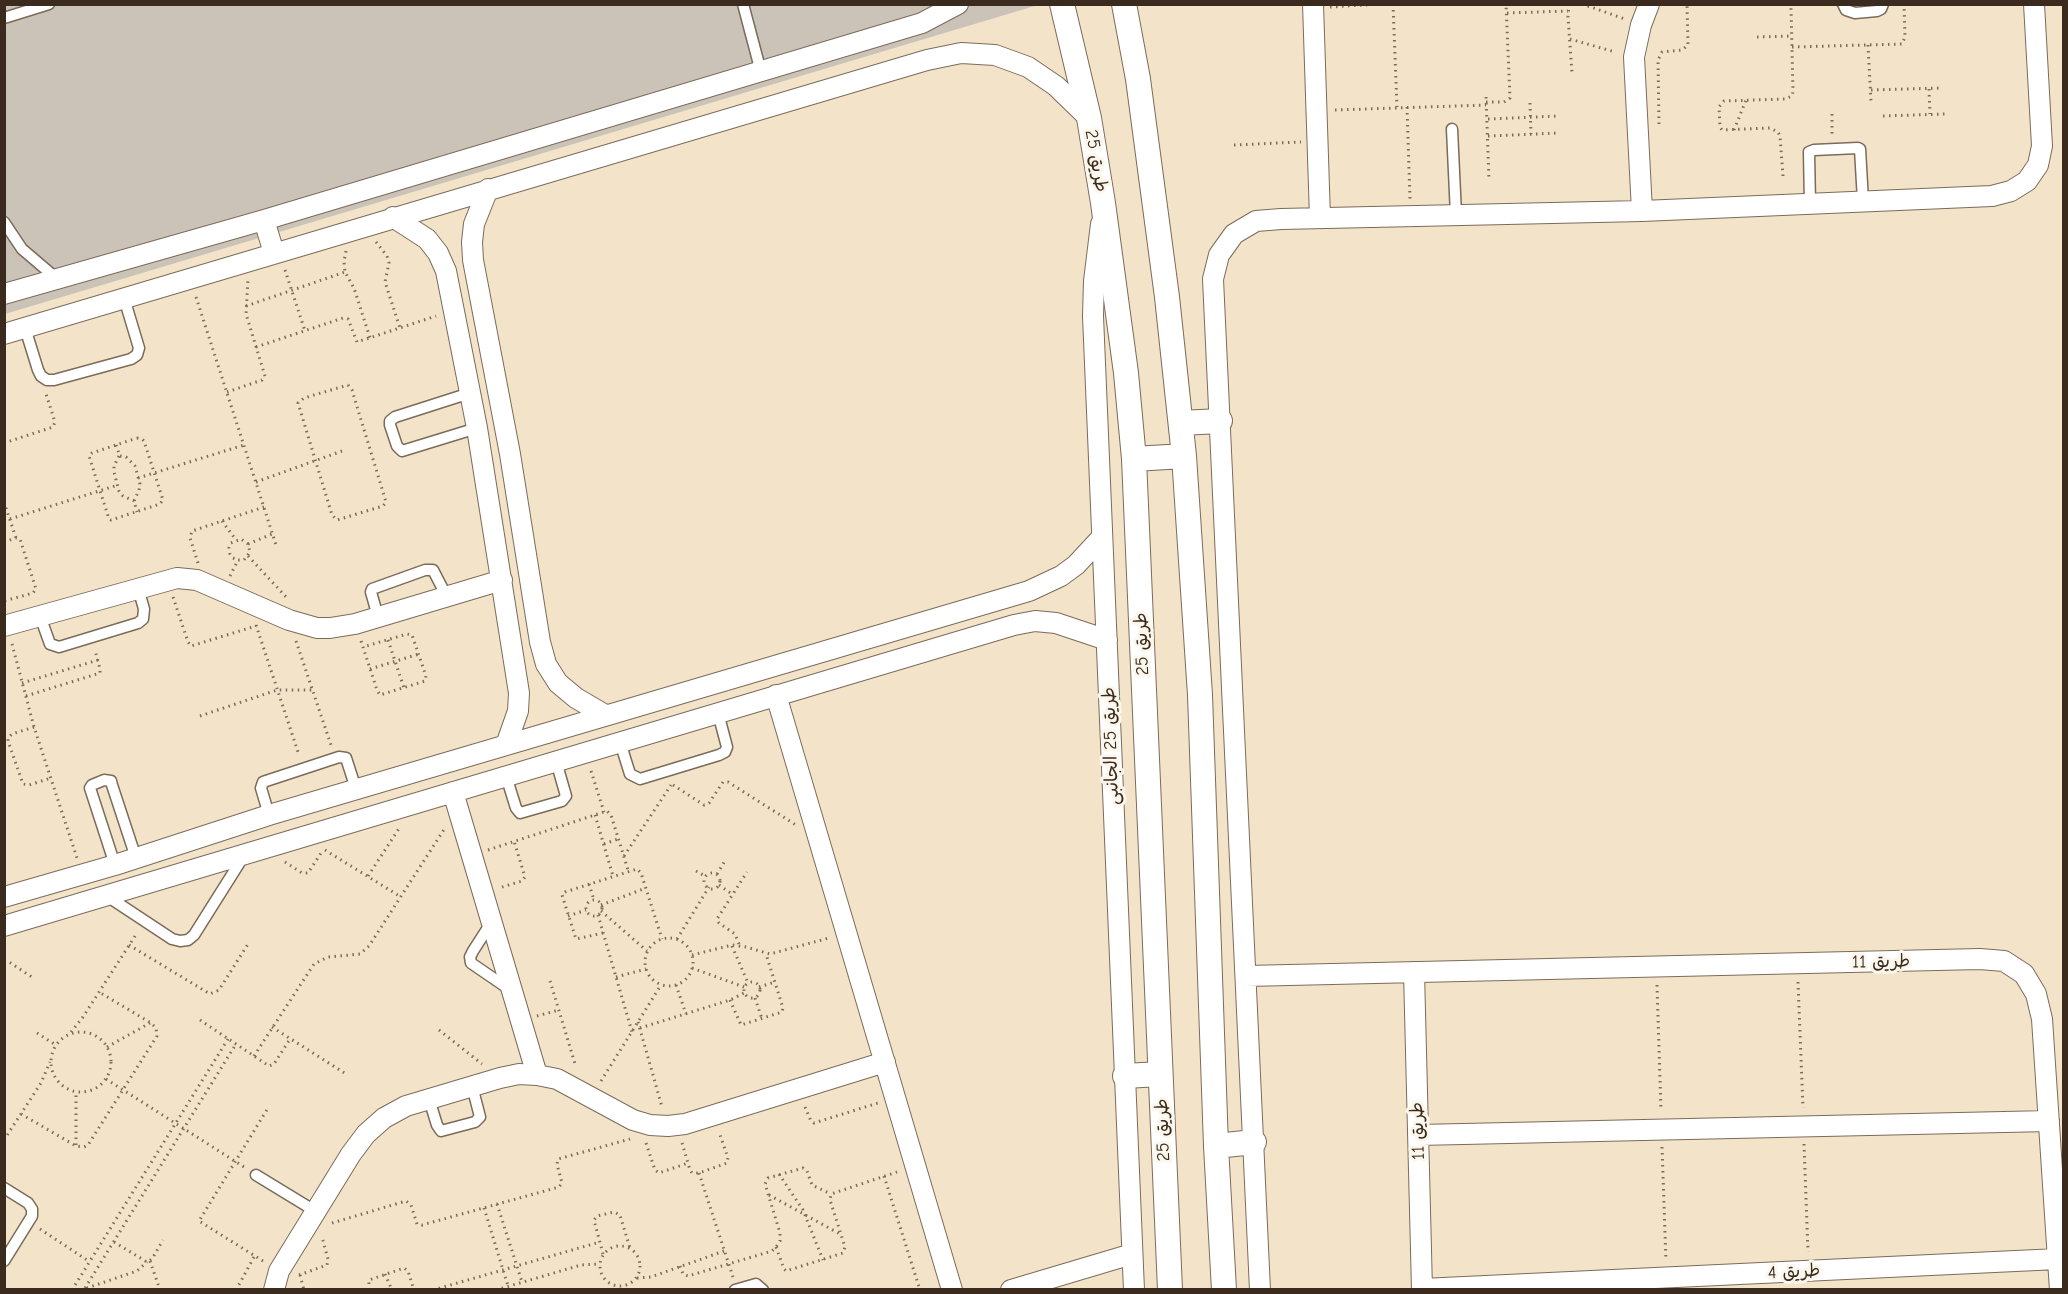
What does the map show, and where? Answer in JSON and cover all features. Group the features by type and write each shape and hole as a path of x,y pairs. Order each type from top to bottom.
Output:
{"street":[{"path":"4,294 264,220 922,24 958,4"},
{"name":"طريق 25","path":"1062,4 1089,118 1103,203 1126,373 1134,459 1170,1290"},
{"path":"1124,4 1148,153 1185,456 1200,696 1216,1146 1224,1290"},
{"path":"1642,211 1634,57 1641,25 1649,4"},
{"path":"1260,1290 1213,279 1219,255 1234,234 1256,221 1642,211 1992,196 2011,191 2027,181 2038,165 2042,146 2034,4"},
{"path":"1313,6 1320,218"},
{"path":"4,334 927,60 961,53 995,55 1028,67 1056,86 1089,118"},
{"path":"488,189 474,224 473,260 510,454 540,642 546,664 558,683 576,698 605,715"},
{"name":"طريق 25 الجانبى","path":"1103,203 1093,299 1134,1290"},
{"path":"393,217 427,239 438,254 446,271 477,428 519,693 518,711 506,745"},
{"path":"264,220 277,252"},
{"path":"1181,423 1220,421"},
{"path":"1134,459 1185,456"},
{"path":"4,897 115,865 356,789 1029,591 1069,570 1102,537"},
{"path":"6,626 168,579 187,578 248,602 291,612 317,628 330,628 355,624 502,580"},
{"path":"4,926 416,803 455,800 506,776 1014,625 1035,621 1056,623 1107,640"},
{"path":"776,695 952,1290"},
{"path":"455,800 537,1074"},
{"name":"طريق 11","path":"1246,976 1980,959 2004,961 2024,974 2036,994 2042,1019 2060,1290"},
{"name":"طريق 11","path":"1414,972 1422,1289"},
{"path":"276,1281 366,1134 384,1118 406,1106 500,1078 519,1074 537,1074 557,1079 641,1128 671,1125 713,1115 885,1062"},
{"path":"1125,1076 1160,1074"},
{"path":"1418,1135 2049,1121"},
{"path":"1216,1146 1254,1142"},
{"path":"1011,1290 1132,1254"},
{"name":"طريق 4","path":"1422,1289 2058,1259"}],"lane":[{"path":"4,18 49,4"},
{"path":"742,4 761,72"},
{"path":"1843,4 1846,10 1855,13 1877,12 1881,9 1882,4"},
{"path":"1452,129 1456,215"},
{"path":"1810,204 1809,152 1811,150 1860,149 1863,201"},
{"path":"4,222 22,249 56,278"},
{"path":"25,328 38,370 47,380 131,359 137,355 139,348 124,298"},
{"path":"470,393 395,417 390,425 397,446 402,451 477,428"},
{"path":"378,617 371,596 372,589 425,570 433,570 447,597"},
{"path":"40,616 48,640 54,647 91,637 138,623 143,619 144,609 138,588"},
{"path":"620,742 628,770 634,778 693,763 719,755 727,747 718,713"},
{"path":"269,815 261,788 262,782 336,758 343,756 346,758 356,789"},
{"path":"506,776 516,808 520,813 562,801 566,796 556,761"},
{"path":"115,865 90,788 92,784 104,780 108,780 112,785 136,858"},
{"path":"107,896 172,939 188,940 194,936 254,851"},
{"path":"492,923 473,951 470,957 471,963 512,991"},
{"path":"429,1099 441,1131 475,1122 480,1117 472,1086"},
{"path":"256,1175 312,1223"},
{"path":"4,1188 28,1203 32,1209 29,1222 4,1261"},
{"path":"736,1289 756,1284 763,1290"}],"path":[{"path":"1313,6 1382,4"},
{"path":"1393,4 1397,107"},
{"path":"1316,110 1504,102 1510,98 1506,4"},
{"path":"1546,4 1546,11"},
{"path":"1569,4 1572,73"},
{"path":"1582,4 1641,25"},
{"path":"1659,124 1658,60 1662,52 1682,50 1688,45 1687,4"},
{"path":"1792,47 1902,44 1905,41 1904,4"},
{"path":"1783,176 1778,132 1770,128 1725,131 1720,128 1719,104 1724,101 1785,99 1792,96 1791,9"},
{"path":"1507,13 1568,10"},
{"path":"1757,37 1792,36"},
{"path":"1570,39 1634,57"},
{"path":"1868,45 1871,102"},
{"path":"1929,88 1930,114"},
{"path":"1870,90 1942,88"},
{"path":"1486,97 1489,181"},
{"path":"1734,130 1746,100"},
{"path":"1530,103 1531,134"},
{"path":"1407,107 1410,216"},
{"path":"1832,114 1833,149"},
{"path":"1883,116 1945,114"},
{"path":"1487,120 1558,116"},
{"path":"1488,136 1558,133"},
{"path":"1234,145 1318,142"},
{"path":"370,338 354,288 345,272 344,261 356,228 379,244 387,256 389,263 385,282 400,328"},
{"path":"277,252 292,290 304,331"},
{"path":"227,392 264,378 265,374 248,323 246,306 250,260"},
{"path":"246,306 345,272"},
{"path":"190,278 277,548"},
{"path":"256,347 345,318 348,319 355,341 453,310"},
{"path":"4,443 53,427 55,422 46,396 47,380"},
{"path":"348,386 352,390 386,499 385,505 337,520 334,518 315,461 298,403 304,398 348,386"},
{"path":"137,438 142,439 154,473 162,503 109,519 89,456 137,438"},
{"path":"116,445 120,456 131,461 135,466 139,490 134,501 137,512"},
{"path":"138,478 244,445"},
{"path":"256,482 342,451"},
{"path":"120,456 114,466 118,485 123,496 134,501"},
{"path":"10,519 118,485"},
{"path":"4,501 16,538 21,541 36,591 4,602"},
{"path":"206,584 190,535 195,530 264,507"},
{"path":"222,521 236,540"},
{"path":"248,544 272,534"},
{"path":"4,542 16,538"},
{"path":"241,539 248,544 250,552 248,556 238,560 233,558 230,554 231,543 241,539"},
{"path":"248,556 291,612 313,690 336,758"},
{"path":"168,579 189,645 256,626"},
{"path":"248,602 304,768"},
{"path":"355,624 377,690 380,694 425,681 426,676 412,635 406,634 363,647"},
{"path":"6,626 34,727 82,874"},
{"path":"26,696 98,674 101,671 91,637"},
{"path":"388,640 404,688"},
{"path":"370,669 419,654"},
{"path":"22,683 98,660"},
{"path":"200,716 277,690 313,690"},
{"path":"34,727 12,734 8,741 23,784 29,785 51,778"},
{"path":"586,752 604,812"},
{"path":"624,856 672,784 704,805 709,803 723,782 728,782 819,840"},
{"path":"254,1056 314,964 328,957 355,955 365,951 401,897 455,800"},
{"path":"368,876 416,803"},
{"path":"472,855 607,811 611,815 628,871"},
{"path":"595,815 613,876"},
{"path":"303,837 401,897"},
{"path":"604,844 618,839"},
{"path":"483,893 524,880 525,875 514,841"},
{"path":"254,851 305,874 311,870 324,849"},
{"path":"717,874 726,859"},
{"path":"603,933 576,939 562,897 564,893 634,868 640,870 662,939"},
{"path":"696,871 706,876"},
{"path":"739,945 735,934 717,921 747,872"},
{"path":"706,876 709,873 717,874"},
{"path":"717,874 719,885"},
{"path":"706,876 705,885 712,888 719,885"},
{"path":"589,884 594,900 601,905"},
{"path":"719,885 732,894"},
{"path":"677,939 709,887"},
{"path":"601,905 646,888"},
{"path":"586,910 587,905 594,900"},
{"path":"598,915 601,905"},
{"path":"568,916 586,910"},
{"path":"586,910 589,914 598,915"},
{"path":"601,911 647,951"},
{"path":"598,915 632,1032"},
{"path":"4,1140 41,1083 56,1045 70,1034 145,921"},
{"path":"692,955 732,945 766,954 775,954 847,932"},
{"path":"662,939 677,939 689,948 692,955 692,968 689,975 676,985 661,985 649,975 646,969 647,951 653,943 662,939"},
{"path":"129,945 210,994 219,990 248,944"},
{"path":"732,945 748,983"},
{"path":"730,1000 739,1024 743,1025 783,1010 766,954"},
{"path":"4,962 9,962 34,979"},
{"path":"692,968 744,987"},
{"path":"616,977 646,969"},
{"path":"550,981 588,1096"},
{"path":"744,993 744,987 748,983 753,982 759,987"},
{"path":"759,987 775,982"},
{"path":"588,1096 661,985"},
{"path":"676,985 686,1014"},
{"path":"744,993 751,998 755,997 759,995 759,987"},
{"path":"21,1114 80,1148 88,1145 157,1036 156,1028 151,1023 99,992"},
{"path":"640,1028 730,1000 744,993"},
{"path":"755,997 762,1019"},
{"path":"200,1020 267,1065 272,1065 290,1039"},
{"path":"638,1022 671,1125 692,1173 725,1165 728,1160 713,1115"},
{"path":"107,1047 151,1023"},
{"path":"272,1027 346,1074"},
{"path":"439,1030 500,1078"},
{"path":"50,1060 57,1081 66,1089 76,1092 93,1090 106,1079 111,1064 107,1047 101,1039 80,1032 70,1034"},
{"path":"37,1033 56,1045"},
{"path":"72,1290 228,1039"},
{"path":"83,1289 236,1044"},
{"path":"106,1079 256,1175"},
{"path":"799,1088 809,1118 814,1123 896,1098"},
{"path":"76,1092 76,1146"},
{"path":"268,1108 199,1221 254,1256 276,1281 325,1267 329,1262 312,1223 403,1202 411,1205 419,1226 561,1186 558,1159 641,1128 655,1170 659,1173 688,1163"},
{"path":"681,1266 682,1274 688,1276 772,1251 776,1247 780,1240 780,1233 764,1181 768,1178 803,1168 807,1171 812,1185 831,1194 916,1166"},
{"path":"699,1173 736,1289"},
{"path":"779,1174 805,1215 823,1260"},
{"path":"884,1176 920,1290"},
{"path":"768,1194 841,1235"},
{"path":"776,1247 786,1271 843,1253 845,1247 830,1200 831,1194"},
{"path":"497,1204 522,1282"},
{"path":"484,1208 508,1286"},
{"path":"616,1212 620,1215 630,1248 640,1261 637,1278 624,1288 611,1285 602,1276 600,1264 603,1254 594,1222 595,1218 616,1212"},
{"path":"29,1222 90,1262"},
{"path":"83,1289 137,1271 148,1261 163,1240"},
{"path":"114,1242 148,1261 160,1290"},
{"path":"433,1290 600,1242"},
{"path":"603,1254 611,1248 621,1246 630,1248"},
{"path":"637,1278 651,1276 725,1251"},
{"path":"236,1290 254,1256"},
{"path":"496,1290 581,1265 600,1264"},
{"path":"369,1290 369,1280 402,1268 406,1269 414,1290"},
{"path":"384,1274 392,1290"},
{"path":"300,1275 304,1290"}],"shaded area":[{"path":"5,5 1038,5 5,314"}]}
